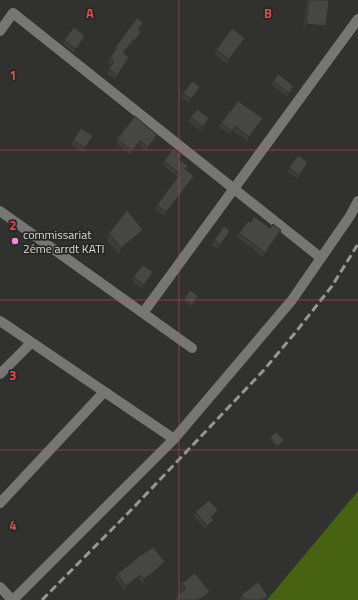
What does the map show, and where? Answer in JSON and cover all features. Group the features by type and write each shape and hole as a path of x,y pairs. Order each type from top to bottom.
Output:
{"street":[{"path":"0,31 13,13 321,258"},
{"path":"143,313 358,19"},
{"path":"0,587 13,600 174,439 292,300 350,216 358,201"},
{"path":"0,211 192,348"},
{"path":"0,321 174,439"},
{"path":"0,374 31,342"},
{"path":"0,503 104,392"}],"green space":[{"path":"358,491 358,600 267,600"}],"building":[{"path":"309,0 329,0 326,26 306,24"},
{"path":"137,18 143,23 138,29 141,32 123,53 129,57 118,75 109,69 114,61 110,58 117,47 116,46"},
{"path":"74,27 85,36 76,49 64,40"},
{"path":"232,28 245,38 229,59 216,50"},
{"path":"278,74 294,86 289,93 273,81"},
{"path":"192,81 200,87 191,99 183,93"},
{"path":"238,101 263,118 249,137 235,126 232,131 221,123"},
{"path":"197,109 209,118 203,127 191,117"},
{"path":"135,116 157,135 148,147 140,141 132,151 117,139"},
{"path":"81,128 93,136 85,148 73,140"},
{"path":"173,149 182,155 179,159 188,166 185,169 194,176 166,212 157,205 180,174 164,161"},
{"path":"298,155 308,162 299,175 289,168"},
{"path":"127,210 143,230 121,248 109,233"},
{"path":"254,216 270,228 273,224 281,230 265,253 239,233 248,221 250,223"},
{"path":"224,226 230,231 220,245 214,240"},
{"path":"143,265 153,272 144,285 133,277"},
{"path":"190,290 198,296 192,305 184,299"},
{"path":"276,432 284,440 278,446 270,437"},
{"path":"209,500 218,510 211,517 214,520 207,526 195,512"},
{"path":"153,547 165,562 144,579 141,575 126,586 117,574"},
{"path":"195,573 210,592 198,600 181,600 177,595 186,589 182,583"},
{"path":"258,582 268,596 262,600 245,600 241,595"}],"railway":[{"path":"42,600 133,508 263,371 332,286 358,244"}],"place":[{"name":"commissariat 2éme arrdt KATI","path":"15,241"}]}
